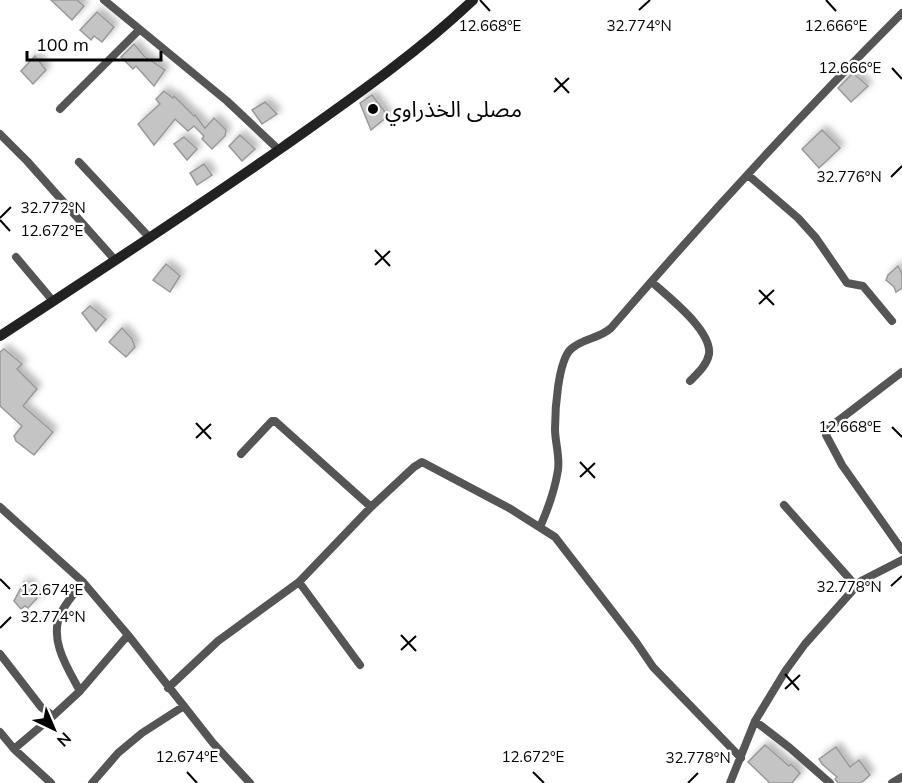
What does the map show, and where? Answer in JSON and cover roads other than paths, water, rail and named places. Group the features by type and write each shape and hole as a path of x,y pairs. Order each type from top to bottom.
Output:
{"street":[{"path":"104,0 227,101 279,150"},
{"path":"0,336 279,150 432,37 473,0"},
{"path":"540,527 558,469 555,430 556,402 564,361 570,350 579,343 606,333 810,107 902,13"},
{"path":"60,109 140,30"},
{"path":"0,134 115,260"},
{"path":"79,162 150,238"},
{"path":"748,175 798,218 816,238 847,283 863,286 892,321"},
{"path":"15,257 53,301"},
{"path":"652,282 682,310 702,332 709,344 709,356 704,366 690,381"},
{"path":"902,372 830,427 826,435 837,457 902,550"},
{"path":"241,454 275,421 371,507"},
{"path":"168,688 218,641 299,582 371,507 422,462 555,537 653,667 741,758"},
{"path":"784,505 856,586"},
{"path":"0,507 83,582 213,743 248,782"},
{"path":"730,783 754,721 799,653 856,586 868,576 902,560"},
{"path":"80,692 62,658 57,632 60,613 83,582"},
{"path":"299,582 360,665"},
{"path":"14,749 80,692 128,635"},
{"path":"0,654 41,707 53,716"},
{"path":"92,783 118,753 142,733 184,706"},
{"path":"754,721 790,748 830,783"},
{"path":"0,732 14,749 51,783"},
{"path":"892,783 902,777"}],"place":[{"name":"مصلى الخذراوي","path":"373,109"}]}
